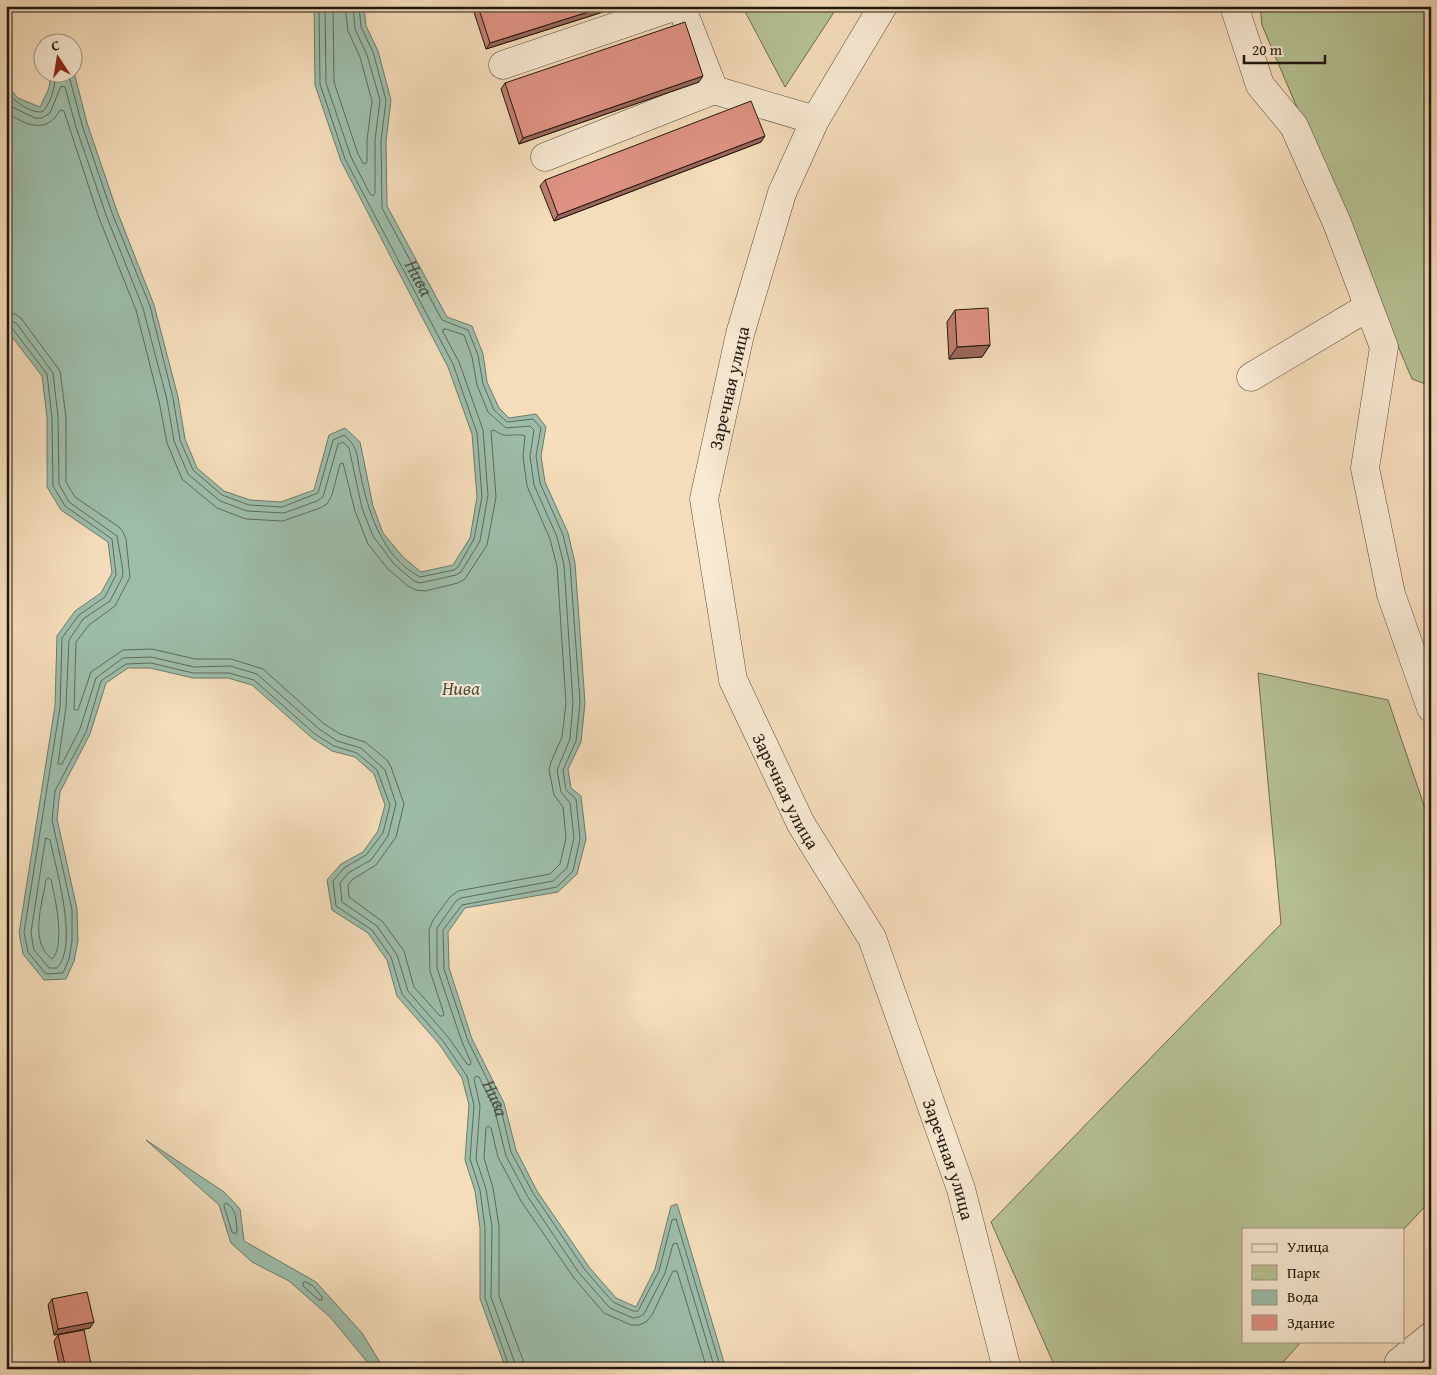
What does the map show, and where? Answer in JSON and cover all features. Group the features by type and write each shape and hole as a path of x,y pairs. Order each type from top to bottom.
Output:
{"street":[{"path":"503,65 676,6"},
{"path":"680,6 714,90"},
{"name":"Заречная улица","path":"883,6 815,120 782,193 740,334 704,499 733,680 800,824 872,938 962,1189 1007,1369"},
{"path":"1234,6 1260,85 1294,126 1337,223 1384,347 1365,468 1391,594 1431,708"},
{"path":"545,157 714,90 815,120"},
{"path":"1251,377 1368,307"},
{"path":"1400,1369 1399,1362 1431,1336"}],"green space":[{"path":"742,6 838,6 785,87"},
{"path":"1260,6 1431,6 1431,386 1412,379 1262,25"},
{"path":"1258,673 1388,700 1431,826 1431,1200 1404,1229 1242,1228 1242,1342 1301,1342 1277,1369 1056,1369 991,1222 1281,924"}],"water":[{"name":"Нива","path":"314,6 364,6 366,26 378,51 391,100 386,141 387,206 447,317 472,326 483,354 487,382 499,408 509,418 536,414 546,427 541,456 545,482 568,533 575,563 585,703 581,742 568,769 571,788 581,796 586,839 577,874 558,892 465,908 448,932 449,968 472,1039 504,1103 516,1150 537,1191 589,1267 616,1298 636,1307 655,1269 671,1206 677,1204 726,1369 506,1369 480,1299 480,1228 475,1191 465,1160 469,1105 462,1078 439,1044 397,996 387,960 368,933 332,910 327,880 341,864 363,852 378,831 385,805 374,774 355,757 332,751 312,738 252,685 228,678 193,678 150,668 128,668 106,683 90,734 60,792 57,819 77,909 78,941 74,961 66,979 44,980 23,954 19,933 55,706 57,636 75,611 101,593 112,573 108,542 61,510 47,487 47,418 42,376 6,329 8,291 6,267 6,84 18,98 40,107 50,82 77,82 87,123 117,211 154,305 178,397 185,439 197,468 224,491 250,500 281,502 314,490 329,435 345,428 360,442 373,506 383,533 403,557 421,572 453,565 470,538 477,497 472,434 448,367 341,161 315,85"},
{"path":"146,1140 224,1192 240,1209 244,1241 316,1282 362,1333 384,1369 373,1369 330,1317 289,1281 252,1262 231,1243 219,1205"}],"building":[{"path":"478,6 607,6 490,43"},
{"path":"685,22 703,76 523,138 505,83"},
{"path":"751,101 765,136 558,215 545,180"},
{"path":"988,308 990,345 957,347 955,310"},
{"path":"87,1292 94,1322 58,1329 52,1299"},
{"path":"84,1330 92,1369 66,1369 58,1335"}]}
